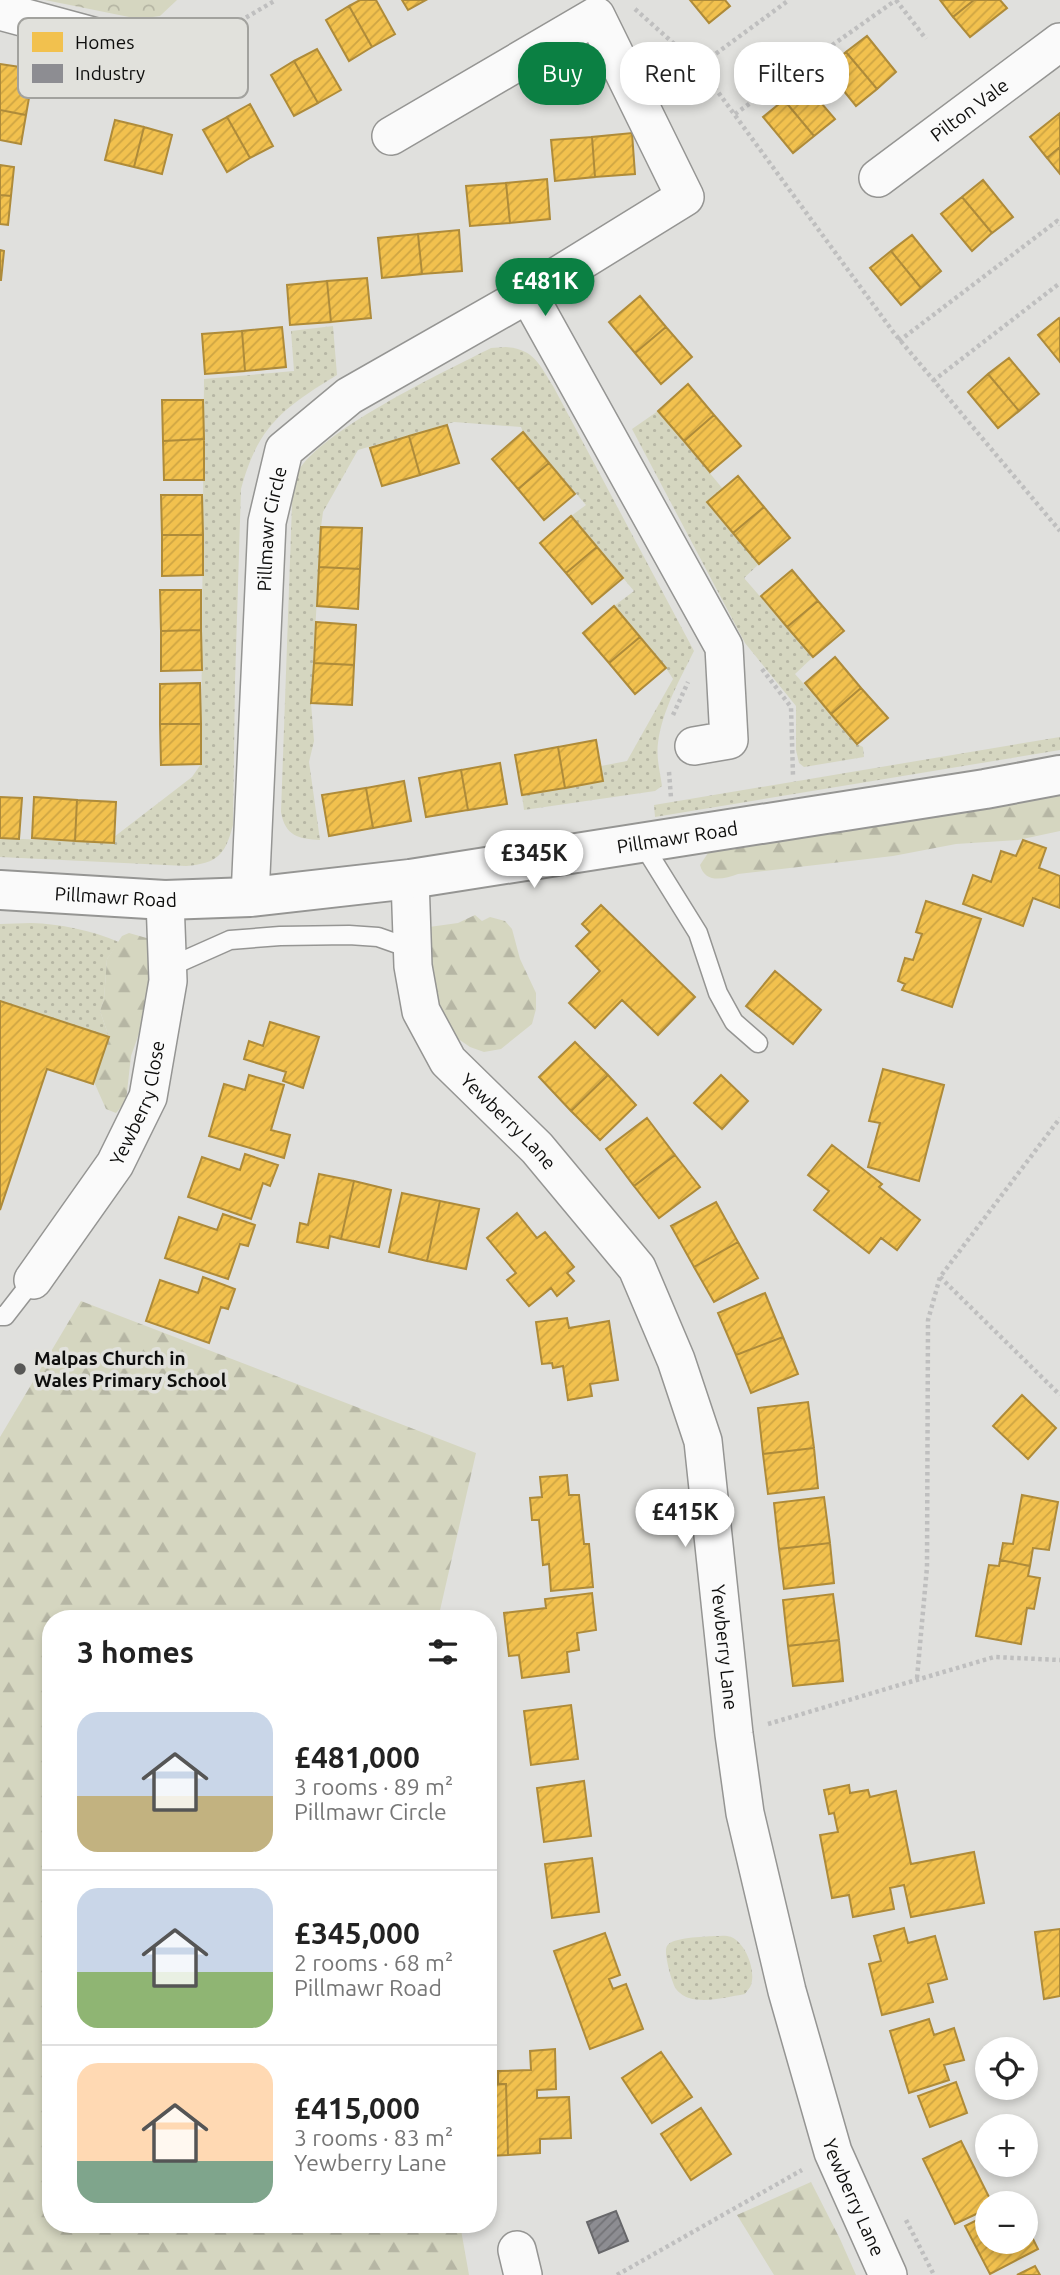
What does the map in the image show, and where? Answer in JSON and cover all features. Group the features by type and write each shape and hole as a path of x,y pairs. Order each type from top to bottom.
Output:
{"street":[{"path":"0,11 26,18"},
{"name":"Pillmawr Circle","path":"250,897 267,522 284,450 349,396 528,294 685,197 596,16 391,136"},
{"name":"Pilton Vale","path":"878,178 1060,41"},
{"path":"528,294 724,647 729,740 683,733"},
{"name":"Pillmawr Road","path":"0,890 165,900 250,897 410,879 1060,775"},
{"name":"Yewberry Lane","path":"410,879 417,951 413,967 421,1012 448,1061 537,1148 637,1268 676,1360 703,1441 745,1813 787,1992 833,2152 888,2275"},
{"name":"Yewberry Close","path":"33,1280 115,1164 148,1097 168,981 165,900"}],"lane":[{"path":"642,843 698,933 718,993 734,1021 758,1043"},
{"path":"167,968 230,940 280,936 378,937 417,951"},
{"path":"0,1316 5,1316 33,1280"}],"path":[{"path":"720,51 789,0"},
{"path":"735,114 896,0 926,39"},
{"path":"634,8 672,42"},
{"path":"720,94 900,341 1060,531"},
{"path":"900,341 1057,221 1060,225"},
{"path":"933,381 1060,283"},
{"path":"758,664 791,706 793,776"},
{"path":"683,733 691,677"},
{"path":"670,786 671,798"},
{"path":"917,1678 927,1567 928,1320 940,1277 1060,1118"},
{"path":"940,1277 1060,1395"},
{"path":"734,1734 994,1657 1060,1660"},
{"path":"617,2275 833,2152"}],"green space":[{"path":"45,0 177,0 160,16 134,18"},
{"path":"333,326 337,375 287,409 275,421 256,449 241,489 233,825 223,851 205,863 186,866 0,857 0,838 114,843 114,837 192,777 201,764 204,379 294,371 291,331"},
{"path":"506,347 529,354 544,371 694,651 672,696 660,731 657,754 662,786 655,791 524,810 522,795 603,781 601,766 627,761 673,679 614,606 634,591 571,516 586,505 521,427 454,422 358,450 323,512 311,703 314,741 309,762 320,840 294,835 286,826 281,812 295,478 306,461 325,443 382,405 491,348"},
{"path":"658,411 723,489 707,502 759,564 744,578 813,657 795,674 857,744 863,747 864,757 804,767 799,763 796,750 796,706 745,643 632,429"},
{"path":"1060,737 1060,750 655,817 654,805"},
{"path":"1060,787 1060,831 1018,840 956,844 893,856 721,878 706,875 700,865 708,853 717,847"},
{"path":"475,915 482,921 490,917 505,921 512,929 520,959 536,993 532,1024 501,1049 484,1052 470,1047 454,1036 434,1003 428,952 429,927 458,923"},
{"path":"31,923 75,928 119,942 107,959 104,999 100,1011 109,1037 0,1001 0,924"},
{"path":"129,933 150,939 158,948 142,1025 131,1056 126,1101 116,1113 106,1109 94,1082 109,1037 100,1011 104,999 107,959 122,936"},
{"path":"81,1301 476,1453 440,1610 42,1610 42,2233 462,2233 469,2275 0,2275 0,1437"},
{"path":"731,1937 741,1945 751,1965 750,1986 745,1994 724,1998 703,2000 686,1997 676,1989 672,1981 667,1961 667,1946 681,1939"},
{"path":"811,2182 856,2275 774,2275 737,2215"}],"building: Homes":[{"path":"360,0 376,0 395,34 372,47 349,6"},
{"path":"402,0 426,0 408,10"},
{"path":"690,0 725,0 730,6 709,23"},
{"path":"940,0 974,0 953,17"},
{"path":"974,0 1000,0 1007,8 970,37 953,17"},
{"path":"349,6 372,47 349,61 326,20"},
{"path":"867,36 896,72 877,89 849,56 849,50"},
{"path":"317,49 341,90 318,103 294,61"},
{"path":"849,56 877,89 856,106 849,97"},
{"path":"294,61 318,103 294,116 271,75"},
{"path":"0,64 18,67 18,98 29,98 26,115 0,110"},
{"path":"250,104 273,146 250,158 227,117"},
{"path":"778,105 788,105 814,136 793,153 763,117"},
{"path":"788,105 823,105 835,119 814,136"},
{"path":"0,110 26,115 21,144 0,140"},
{"path":"1060,113 1060,147 1047,158 1030,137"},
{"path":"227,117 250,158 227,172 203,130"},
{"path":"115,120 144,127 134,167 105,160"},
{"path":"144,127 172,135 162,174 134,167"},
{"path":"632,133 635,174 595,177 592,137"},
{"path":"592,137 595,177 555,181 551,140"},
{"path":"1060,147 1060,174 1047,158"},
{"path":"0,165 14,167 11,196 0,195"},
{"path":"547,179 550,219 510,223 506,183"},
{"path":"983,180 1013,217 992,233 962,197"},
{"path":"506,183 510,223 470,226 466,186"},
{"path":"0,195 11,196 8,225 0,224"},
{"path":"962,197 992,233 972,251 941,214"},
{"path":"459,230 462,271 422,274 418,234"},
{"path":"418,234 422,274 382,278 378,238"},
{"path":"912,235 941,271 921,288 891,251"},
{"path":"0,250 4,251 1,280 0,280"},
{"path":"891,251 921,288 901,305 870,268"},
{"path":"367,278 371,318 331,322 327,281"},
{"path":"327,281 331,322 290,325 287,285"},
{"path":"640,296 666,327 635,353 609,322"},
{"path":"1059,318 1060,320 1060,362 1038,335"},
{"path":"282,327 286,367 245,371 242,331"},
{"path":"666,327 692,357 661,384 635,353"},
{"path":"242,331 245,371 205,374 202,334"},
{"path":"1009,358 1039,394 1019,411 988,374"},
{"path":"988,374 1019,411 998,428 968,392"},
{"path":"688,384 714,415 684,441 658,411"},
{"path":"162,400 203,400 204,439 163,441"},
{"path":"714,415 741,446 710,472 684,441"},
{"path":"447,425 459,463 420,475 409,436"},
{"path":"523,432 549,463 518,489 492,459"},
{"path":"409,436 420,475 382,486 370,448"},
{"path":"204,439 204,480 164,480 163,441"},
{"path":"549,463 575,494 544,520 518,489"},
{"path":"738,476 764,507 733,533 707,502"},
{"path":"161,495 202,495 203,535 162,535"},
{"path":"764,507 790,538 759,564 733,533"},
{"path":"571,516 597,547 566,573 540,543"},
{"path":"321,527 362,528 360,569 319,567"},
{"path":"162,535 203,535 203,575 162,576"},
{"path":"597,547 623,578 592,604 566,573"},
{"path":"319,567 360,569 358,609 317,606"},
{"path":"792,570 818,601 787,627 761,596"},
{"path":"160,590 201,590 201,630 161,631"},
{"path":"818,601 844,631 813,657 787,627"},
{"path":"614,606 640,637 609,663 583,633"},
{"path":"316,622 356,625 354,665 314,663"},
{"path":"201,630 202,670 161,671 161,631"},
{"path":"640,637 666,668 635,694 609,663"},
{"path":"835,657 861,688 831,714 805,683"},
{"path":"314,663 354,665 352,705 311,703"},
{"path":"200,683 201,724 160,724 160,684"},
{"path":"861,688 888,718 857,744 831,714"},
{"path":"160,724 201,724 201,764 161,765"},
{"path":"596,740 603,781 565,788 558,747"},
{"path":"558,747 565,788 522,795 515,755"},
{"path":"500,763 507,804 468,810 461,770"},
{"path":"461,770 468,810 426,817 419,778"},
{"path":"404,781 411,821 373,828 366,788"},
{"path":"366,788 373,828 329,836 322,795"},
{"path":"0,797 22,798 19,839 0,838"},
{"path":"34,797 77,800 75,841 32,838"},
{"path":"77,800 116,802 114,843 75,841"},
{"path":"1023,840 1046,848 1039,868 1060,876 1060,908 1033,898 1023,926 963,904 973,875 991,882 1001,851 1016,856"},
{"path":"926,901 981,919 952,1007 902,990 905,984 898,981 905,958 913,960 922,934 916,932"},
{"path":"601,905 695,997 658,1035 622,1000 595,1028 569,1003 600,971 576,946 590,932 582,924"},
{"path":"775,971 821,1010 793,1044 746,1006"},
{"path":"0,1001 109,1037 93,1084 47,1069 0,1210"},
{"path":"270,1022 319,1037 303,1088 283,1081 286,1072 244,1059 249,1041 263,1046"},
{"path":"575,1042 608,1075 571,1111 539,1077"},
{"path":"883,1069 944,1085 919,1181 868,1167 880,1123 869,1121"},
{"path":"249,1075 284,1085 271,1130 290,1135 284,1158 209,1136 224,1084 245,1090"},
{"path":"608,1075 636,1105 600,1140 571,1111"},
{"path":"721,1075 748,1101 722,1129 694,1103"},
{"path":"647,1118 675,1155 634,1186 606,1149"},
{"path":"832,1145 882,1184 879,1187 920,1220 897,1250 881,1238 869,1253 814,1210 829,1191 808,1175"},
{"path":"245,1154 278,1165 270,1186 263,1183 251,1219 188,1197 202,1157 240,1170"},
{"path":"675,1155 700,1187 659,1218 634,1186"},
{"path":"319,1174 354,1181 341,1239 330,1236 328,1248 297,1242 300,1223 308,1225"},
{"path":"354,1181 391,1190 379,1247 341,1239"},
{"path":"402,1193 440,1201 427,1261 389,1252"},
{"path":"440,1201 479,1209 466,1269 427,1261"},
{"path":"716,1202 738,1242 694,1267 671,1226"},
{"path":"517,1213 537,1238 545,1232 574,1267 567,1273 574,1281 557,1296 551,1288 529,1306 507,1280 516,1273 487,1238"},
{"path":"223,1214 255,1225 248,1246 240,1244 228,1279 165,1258 179,1217 217,1230"},
{"path":"738,1242 758,1278 714,1302 694,1267"},
{"path":"203,1277 235,1289 228,1309 221,1307 209,1343 146,1321 160,1280 198,1293"},
{"path":"765,1293 783,1337 736,1355 718,1313"},
{"path":"567,1318 569,1328 609,1321 618,1380 590,1384 592,1396 568,1400 563,1366 553,1368 552,1363 542,1364 536,1322"},
{"path":"783,1337 798,1374 751,1393 736,1355"},
{"path":"1022,1395 1056,1428 1028,1459 993,1426"},
{"path":"808,1402 814,1448 763,1454 758,1408"},
{"path":"814,1448 818,1488 768,1494 763,1454"},
{"path":"567,1475 569,1495 579,1495 584,1544 589,1544 593,1587 551,1591 549,1564 543,1565 539,1520 532,1520 530,1498 542,1497 540,1477"},
{"path":"1022,1495 1058,1502 1049,1550 1033,1548 1030,1566 1000,1560 1003,1543 1013,1544"},
{"path":"824,1497 830,1543 779,1549 774,1503"},
{"path":"830,1543 834,1583 784,1589 779,1549"},
{"path":"1000,1560 1030,1566 1028,1576 1040,1578 1034,1609 1027,1608 1021,1644 976,1636 989,1565 999,1566"},
{"path":"592,1593 596,1630 577,1633 579,1650 567,1652 569,1672 522,1678 519,1655 509,1656 504,1613 546,1608 545,1599"},
{"path":"833,1594 839,1640 788,1646 783,1600"},
{"path":"839,1640 843,1681 793,1686 788,1646"},
{"path":"571,1705 578,1759 531,1765 524,1711"},
{"path":"584,1781 591,1836 544,1842 537,1788"},
{"path":"849,1785 850,1793 868,1790 870,1797 896,1791 911,1864 974,1852 984,1903 911,1917 904,1885 890,1888 894,1909 853,1917 849,1895 832,1898 820,1835 838,1832 834,1813 829,1814 824,1790"},
{"path":"592,1858 599,1912 552,1918 545,1864"},
{"path":"904,1928 908,1943 935,1936 947,1979 928,1984 933,2002 882,2015 869,1964 881,1961 874,1936"},
{"path":"1060,1929 1060,1996 1044,1999 1035,1932"},
{"path":"605,1933 620,1975 609,1979 613,1989 626,1984 643,2029 590,2049 554,1951"},
{"path":"929,2019 934,2035 954,2028 964,2060 944,2065 949,2080 909,2093 890,2031"},
{"path":"555,2049 556,2089 537,2090 537,2098 569,2097 571,2138 540,2139 540,2153 508,2155 506,2084 498,2084 498,2071 531,2070 530,2051"},
{"path":"661,2052 692,2097 652,2123 622,2078"},
{"path":"956,2082 967,2113 930,2127 918,2096"},
{"path":"497,2084 506,2084 508,2155 497,2156"},
{"path":"701,2108 731,2154 691,2180 661,2134"},
{"path":"961,2141 975,2169 975,2177 979,2177 986,2191 975,2191 975,2215 955,2224 923,2159"},
{"path":"975,2221 975,2245 965,2226"},
{"path":"980,2254 1028,2254 990,2274"},
{"path":"1035,2266 1040,2275 1017,2275"}],"building: Industry":[{"path":"616,2211 628,2241 599,2253 587,2222"}],"place":[{"name":"Malpas Church in Wales Primary School","path":"20,1369"}]}
